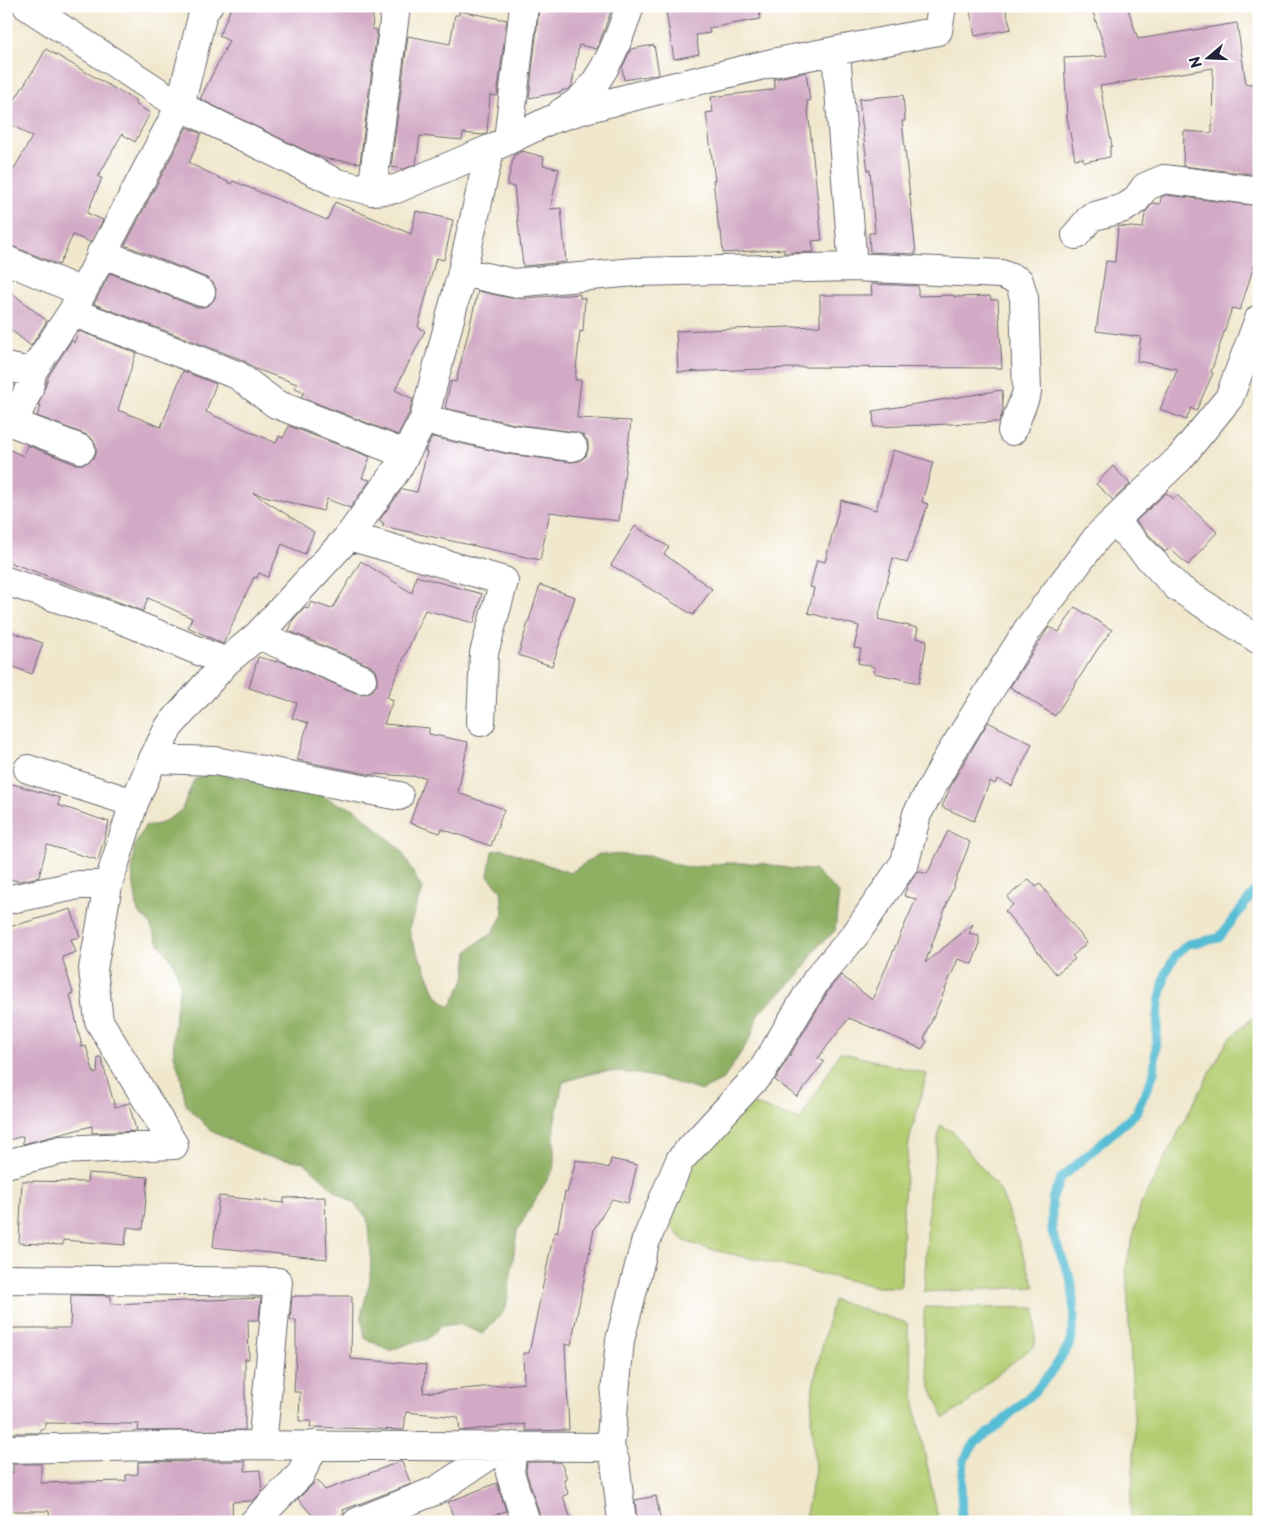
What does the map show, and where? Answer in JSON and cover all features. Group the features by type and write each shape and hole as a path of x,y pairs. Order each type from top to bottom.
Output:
{"street":[{"path":"27,6 180,106 337,184 372,192 396,189 499,144 550,120 581,99 600,75 619,36 630,6"},
{"path":"81,449 13,423 29,389 19,370 77,302 101,253 180,106 203,13 208,6"},
{"path":"372,192 396,6"},
{"path":"6,1164 62,1150 174,1145 100,1021 93,969 108,885 134,803 153,759 170,728 226,662 258,635 349,536 398,468 424,419 462,272 499,144 524,6"},
{"path":"550,120 668,87 772,63 938,31 942,6"},
{"path":"836,52 853,267"},
{"path":"1076,235 1091,217 1124,208 1135,201 1145,187 1164,179 1259,191"},
{"path":"101,253 201,292"},
{"path":"6,260 77,302 237,375 276,404 405,454"},
{"path":"462,272 513,283 635,272 853,267 1001,274 1019,281 1024,298 1027,392 1012,431"},
{"path":"622,1522 615,1461 610,1447 620,1340 645,1243 680,1160 762,1071 817,979 855,935 905,862 917,814 949,756 1028,629 1098,536 1180,458 1229,398 1259,319"},
{"path":"424,419 511,439 573,447"},
{"path":"1114,521 1177,587 1259,640"},
{"path":"349,536 504,581 484,653 481,722"},
{"path":"6,581 123,620 226,662"},
{"path":"258,635 362,679"},
{"path":"153,759 215,761 399,796"},
{"path":"28,769 134,803"},
{"path":"6,900 79,885 108,885"},
{"path":"6,1279 278,1282 262,1445"},
{"path":"6,1449 206,1445 610,1447"},
{"path":"254,1522 300,1475 315,1445"},
{"path":"357,1522 437,1490 509,1446"},
{"path":"509,1446 510,1473 526,1522"}],"green space":[{"path":"212,772 293,792 318,794 355,809 401,850 422,889 409,928 412,941 436,995 450,1007 465,979 468,951 492,934 503,914 501,890 488,876 492,851 503,849 570,873 599,854 651,856 688,868 724,863 761,863 792,869 814,870 839,893 835,931 817,947 799,975 758,1014 751,1037 723,1080 701,1091 639,1074 614,1072 596,1073 563,1082 554,1125 554,1168 517,1231 506,1309 483,1334 458,1324 441,1326 427,1340 410,1343 389,1351 365,1338 361,1316 370,1280 371,1254 367,1218 352,1202 338,1193 304,1162 266,1156 211,1131 186,1105 181,1077 174,1055 173,1033 180,983 173,962 158,942 149,922 138,913 132,872 134,847 145,826 160,824 181,811 194,780"},
{"path":"1259,1012 1259,1522 1130,1522 1135,1438 1126,1266 1141,1204 1228,1040"},
{"path":"840,1052 927,1074 909,1141 903,1209 901,1287 878,1287 709,1249 684,1241 670,1225 693,1159 753,1104 800,1120"},
{"path":"940,1125 953,1132 1001,1192 1035,1287 924,1292 929,1197"},
{"path":"833,1300 907,1323 916,1412 939,1522 804,1522 815,1470 811,1420 813,1386"},
{"path":"924,1307 1036,1308 1035,1345 989,1381 965,1406 944,1418 930,1385 924,1346"}],"building":[{"path":"232,6 348,6 373,15 372,29 377,30 360,163 327,159 308,152 200,99 229,41 219,36"},
{"path":"544,6 583,10 584,6 613,6 597,49 579,45 570,88 562,90 562,92 529,98 539,10 543,11"},
{"path":"665,6 759,6 760,19 709,28 710,33 696,35 699,54 674,59"},
{"path":"969,6 1005,6 1011,29 975,36"},
{"path":"1091,6 1127,6 1138,39 1237,23 1246,84 1259,84 1259,175 1183,166 1184,131 1212,133 1213,68 1100,86 1112,146 1110,147 1110,157 1084,162 1083,158 1075,159 1067,117 1064,58 1107,56"},
{"path":"459,11 507,20 497,96 490,95 487,133 483,135 463,133 462,140 420,136 416,164 404,169 391,167 408,36 450,44 455,15 459,15"},
{"path":"654,45 659,74 624,80 622,68 631,49"},
{"path":"46,49 136,101 135,104 150,113 135,142 122,134 98,177 102,178 87,213 103,220 92,240 90,242 73,235 59,265 6,245 6,183 32,137 6,121 6,114"},
{"path":"806,72 810,101 807,101 822,240 812,241 814,252 784,253 784,249 723,253 706,113 713,112 711,97 771,90 775,88 774,79"},
{"path":"903,95 905,121 902,121 916,254 870,252 869,233 875,233 870,170 868,171 859,99"},
{"path":"187,127 201,134 189,163 232,184 233,181 327,220 335,202 411,234 416,211 453,220 444,260 436,258 418,327 425,331 395,390 413,399 409,413 398,435 301,397 304,392 295,388 297,384 256,369 243,360 94,304 110,273 196,307 204,307 215,298 216,289 207,278 125,245"},
{"path":"522,151 544,157 543,165 559,169 550,209 561,208 566,262 523,266 514,187 507,185 514,155"},
{"path":"1166,195 1259,206 1259,250 1240,310 1232,308 1211,372 1213,373 1196,411 1191,408 1186,420 1160,409 1178,369 1137,361 1141,337 1096,331 1106,261 1115,262 1118,226 1143,228 1145,213 1153,203 1160,204 1161,197"},
{"path":"871,284 918,286 918,296 990,296 991,300 998,300 1002,368 794,367 678,372 676,331 820,326 820,295 872,295"},
{"path":"6,288 47,321 31,346 6,326"},
{"path":"478,291 510,298 526,299 580,294 580,298 585,298 583,332 580,331 575,380 581,380 577,418 631,421 619,521 550,512 540,560 382,526 384,523 379,521 402,489 417,492 427,452 425,451 432,437 508,454 571,462 579,461 586,456 588,441 583,435 575,432 514,424 445,408 451,381 456,382"},
{"path":"79,331 136,353 118,410 161,427 183,371 216,384 206,412 276,443 279,436 283,438 289,426 370,457 362,478 370,480 350,508 327,499 323,511 253,493 314,532 305,554 282,544 268,577 259,573 257,578 254,577 223,644 188,627 192,618 148,598 143,611 6,561 6,448 23,456 27,445 75,464 83,464 90,461 96,454 96,446 87,435 37,416 41,406 38,406 49,375 72,340 74,343"},
{"path":"1002,390 1003,410 999,422 874,427 873,411"},
{"path":"893,450 933,462 922,502 928,504 907,563 893,558 878,619 918,628 916,638 927,640 919,683 874,673 875,667 858,663 861,649 854,648 859,626 808,613 814,588 810,587 817,560 825,562 841,500 876,510"},
{"path":"1113,466 1130,484 1113,500 1096,484"},
{"path":"1166,493 1174,499 1177,495 1217,532 1188,565 1169,548 1165,552 1136,521"},
{"path":"635,526 669,547 664,554 712,589 693,615 611,565"},
{"path":"361,561 412,593 416,576 482,594 474,623 425,610 387,697 393,700 384,724 429,728 429,734 468,742 458,793 504,809 491,846 442,829 440,833 410,823 425,777 373,775 297,760 308,723 292,718 297,703 249,688 258,657 277,662 278,660 356,693 364,694 372,691 377,685 377,677 375,670 369,665 289,631 293,620 304,608 308,609 311,602 332,609"},
{"path":"540,585 575,597 552,666 518,655"},
{"path":"1075,607 1112,630 1055,716 1010,687 1049,627 1059,632"},
{"path":"6,630 43,643 32,674 6,664"},
{"path":"988,722 1032,744 1012,786 997,779 995,784 990,781 974,821 942,807 953,781"},
{"path":"6,782 60,798 58,805 109,822 98,860 47,845 39,877 19,881 6,879"},
{"path":"948,831 970,842 925,963 973,924 969,933 979,936 979,946 972,964 958,959 924,1039 927,1041 922,1049 849,1018 818,1058 824,1062 797,1097 775,1080 830,988 841,975 872,1000 916,899 904,896 907,887 918,871 927,874"},
{"path":"1029,879 1036,887 1040,884 1087,943 1072,956 1075,959 1056,974 1005,911 1013,905 1007,897"},
{"path":"71,909 80,937 71,939 76,952 62,957 73,993 70,994 82,1047 86,1046 94,1074 97,1073 98,1057 101,1057 115,1107 129,1103 136,1131 92,1133 92,1126 23,1144 23,1136 6,1141 6,928"},
{"path":"611,1159 637,1165 628,1203 612,1199 594,1229 571,1345 565,1344 569,1430 526,1431 525,1424 460,1431 458,1417 406,1412 404,1430 310,1427 311,1421 299,1421 300,1392 294,1392 296,1320 290,1320 292,1297 296,1296 352,1296 351,1359 426,1365 423,1393 524,1383 523,1353 529,1353 554,1232 557,1233 565,1192 567,1193 576,1160 609,1168"},
{"path":"88,1173 148,1177 143,1229 127,1227 125,1245 63,1240 63,1245 19,1243 22,1181 87,1182"},
{"path":"219,1196 284,1203 284,1198 325,1197 327,1259 213,1247"},
{"path":"71,1295 111,1296 111,1304 261,1298 259,1320 248,1320 249,1359 245,1359 245,1430 138,1431 139,1424 45,1423 45,1429 40,1429 40,1433 12,1433 10,1357 6,1356 6,1328 70,1328"},
{"path":"245,1461 245,1471 260,1470 262,1492 253,1501 232,1502 233,1522 50,1522 49,1511 9,1511 9,1473 13,1473 13,1464 41,1464 41,1483 126,1481 126,1475 138,1474 138,1462"},
{"path":"402,1462 411,1484 343,1510 344,1514 329,1522 318,1522 298,1499 317,1480 325,1490"},
{"path":"527,1462 561,1462 567,1479 564,1480 568,1494 563,1496 572,1522 542,1522 526,1471"},
{"path":"497,1483 506,1511 474,1522 455,1522 448,1502"},
{"path":"656,1496 661,1522 637,1522 635,1500"}],"waterway":[{"path":"962,1522 961,1491 964,1460 976,1441 993,1430 1037,1389 1053,1370 1071,1342 1074,1318 1072,1283 1052,1232 1052,1199 1061,1178 1136,1113 1154,1073 1159,1003 1166,972 1176,955 1188,944 1219,938 1259,886"}]}
